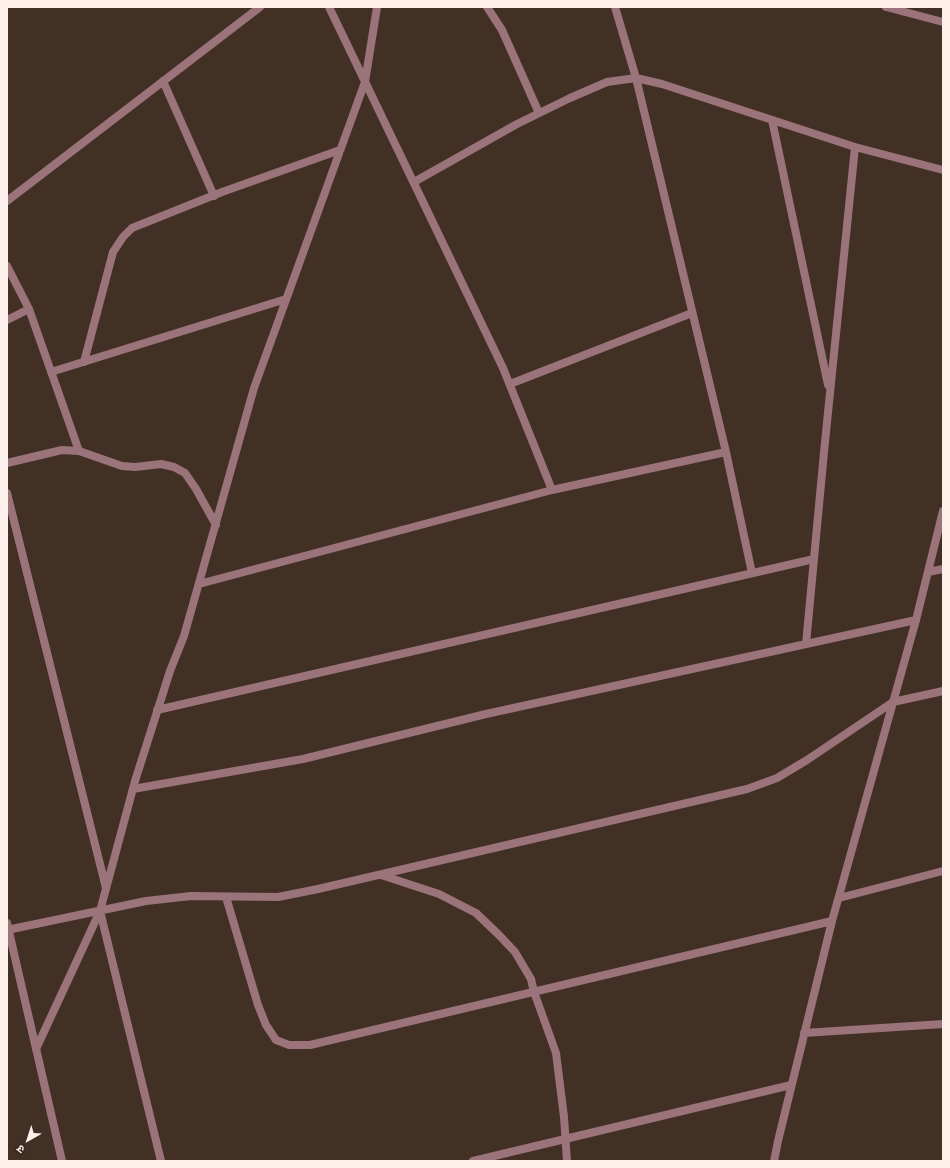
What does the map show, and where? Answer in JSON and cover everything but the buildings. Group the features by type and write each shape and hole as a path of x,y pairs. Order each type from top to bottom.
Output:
{"street":[{"path":"7,201 260,7"},
{"path":"329,7 503,368 552,490"},
{"path":"36,1049 100,910 133,789 157,710 184,636 254,388 365,82 377,7"},
{"path":"487,7 502,30 539,113"},
{"path":"615,7 636,78 726,452 752,573"},
{"path":"886,7 943,22"},
{"path":"414,182 517,124 570,98 607,82 636,78 662,84 855,147 943,170"},
{"path":"163,81 214,196"},
{"path":"772,120 830,394"},
{"path":"806,644 855,147"},
{"path":"84,362 113,252 123,237 132,228 340,150"},
{"path":"7,266 29,309 79,451"},
{"path":"51,372 286,299"},
{"path":"7,320 29,309"},
{"path":"510,384 692,313"},
{"path":"7,463 62,450 79,451 122,466 135,467 161,464 174,467 185,473 196,489 216,525"},
{"path":"199,584 552,490 726,452"},
{"path":"7,493 106,889"},
{"path":"774,1161 832,921 916,620 943,511"},
{"path":"157,710 814,559"},
{"path":"928,572 943,569"},
{"path":"133,789 303,759 486,714 916,620"},
{"path":"62,1161 8,927 146,901 190,896 278,897 747,790 777,778 807,760 893,702 943,691"},
{"path":"839,898 943,871"},
{"path":"380,874 439,894 476,913 515,952 531,979 534,992 556,1052 564,1117 567,1161"},
{"path":"226,897 258,1005 266,1025 276,1040 289,1045 310,1044 832,921"},
{"path":"100,910 161,1161"},
{"path":"804,1033 943,1024"},
{"path":"473,1161 792,1086"}]}
